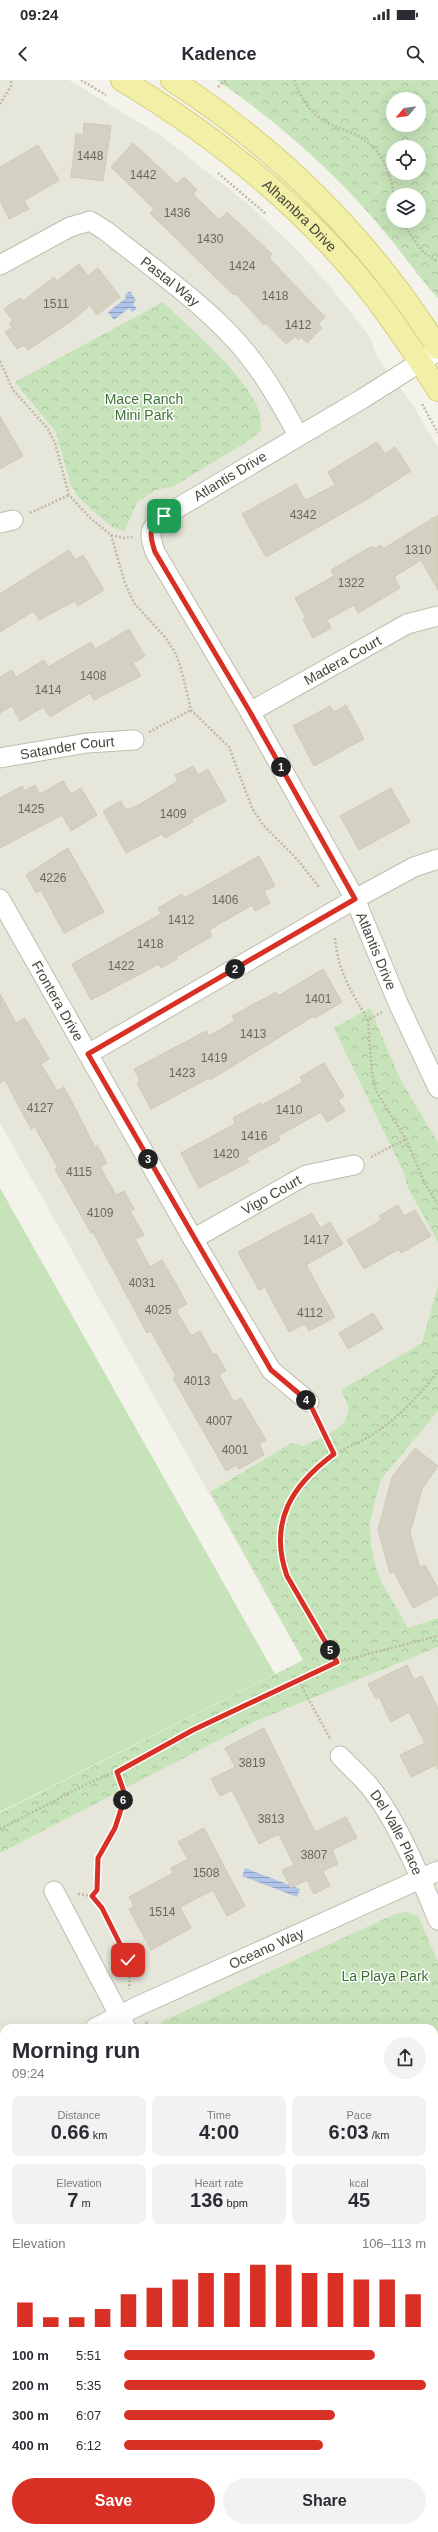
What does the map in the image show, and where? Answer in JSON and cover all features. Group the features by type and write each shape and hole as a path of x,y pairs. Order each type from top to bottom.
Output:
{"main road":[{"name":"Alhambra Drive","path":"172,80 238,126 304,183 353,233 424,326 432,354 438,390"},
{"name":"Alhambra Drive","path":"115,88 181,117 223,147 308,222 432,354"}],"street":[{"name":"Pastal Way","path":"0,265 70,228 90,221 106,231 208,314 247,354 276,395 298,435"},
{"name":"Atlantis Drive","path":"432,354 164,516 154,525 150,536 155,552 250,712 355,899 398,1003 438,1088"},
{"name":"Madera Court","path":"250,712 407,624 438,616"},
{"name":"Satander Court","path":"0,758 87,743 134,740"},
{"path":"88,1054 355,899 414,867 438,859"},
{"name":"Frontera Drive","path":"0,899 193,1239 271,1370 309,1402"},
{"name":"Vigo Court","path":"193,1239 306,1175 354,1165"},
{"name":"Del Valle Place","path":"340,1756 369,1786 382,1804 420,1877 438,1920"},
{"name":"Oceano Way","path":"123,2022 420,1877 438,1871"},
{"path":"54,1891 123,2022"}],"path":[{"path":"0,104 10,86 11,80"},
{"path":"81,80 115,88"},
{"path":"218,87 226,80"},
{"path":"294,80 309,108 319,117 357,136 374,147 387,165 392,188"},
{"path":"213,169 272,219"},
{"path":"406,228 422,251 438,262"},
{"path":"0,361 13,390 48,429 55,443 69,495 90,518 111,534 124,538 150,536"},
{"path":"421,403 438,433"},
{"path":"6,522 69,495"},
{"path":"111,534 125,583 134,602 165,637 175,652 192,710 229,747 252,808 263,825 296,858 320,888"},
{"path":"134,740 192,710"},
{"path":"335,938 337,959 341,972 368,1020 372,1074 376,1091 406,1139 425,1184 438,1204"},
{"path":"368,1020 398,1003"},
{"path":"354,1165 406,1139"},
{"path":"337,1662 287,1576 282,1562 280,1545 281,1525 288,1503 299,1485 334,1454 365,1439 396,1416 427,1386 438,1371"},
{"path":"309,1402 334,1454"},
{"path":"0,1829 87,1784 117,1772 193,1730 337,1662 438,1636"},
{"path":"298,1680 340,1756"},
{"path":"117,1772 124,1792 123,1803 115,1828 98,1858 97,1890 92,1896 124,1948 130,1970 128,1988"}],"shaded area":[{"path":"0,80 69,80 160,135 252,207 297,250 330,286 371,339 376,355 414,407 438,448 438,2024 0,2024 0,1853 258,1720 331,1688 303,1660 0,1123"}],"green space":[{"path":"217,80 438,80 438,298 383,230 346,188 305,149 262,113"},
{"name":"Mace Ranch Mini Park","path":"163,302 203,339 231,368 243,383 253,398 259,412 261,418 261,430 253,438 174,486 156,490 137,502 124,532 112,527 78,497 70,483 56,432 15,382"},
{"path":"370,1008 400,1079 438,1143 438,1242 408,1188 403,1171 334,1028"},
{"path":"0,1188 275,1674 0,1812"},
{"path":"438,1286 438,1411 381,1479 370,1521 371,1546 376,1568 382,1583 408,1628 438,1618 438,1647 258,1720 0,1853 0,1813 303,1660 210,1492 291,1443 304,1446 333,1432 339,1427 348,1415 348,1407 341,1390 422,1343"},
{"name":"La Playa Park","path":"406,1912 418,1916 438,1962 438,2024 160,2024 163,2021 395,1914"}],"water":[{"path":"130,291 136,300 133,304 137,309 132,312 129,308 114,320 108,312 126,298 125,295"},
{"path":"245,1868 300,1889 297,1897 242,1876"}],"building":[{"path":"84,123 111,126 103,181 71,177 76,134 83,135"},
{"path":"133,143 177,184 184,177 197,190 193,194 219,220 227,212 272,254 269,258 325,317 318,324 322,328 307,343 301,337 298,340 295,336 286,344 266,323 264,325 236,294 234,295 150,213 154,209 111,167"},
{"path":"38,145 59,180 24,201 29,209 9,219 0,201 0,167"},
{"path":"79,264 88,276 98,268 120,297 97,315 90,305 73,320 28,350 24,345 17,349 5,332 12,328 9,323 13,321 4,309 20,298 23,301 54,277 57,281"},
{"path":"0,416 23,456 0,469"},
{"path":"377,442 385,454 395,447 411,471 364,501 266,557 242,514 296,484 305,500 335,485 328,472"},
{"path":"438,515 438,590 421,560 394,577 400,588 358,613 354,605 327,620 331,628 313,638 303,620 306,618 295,598 334,576 331,570 372,546 373,549 381,545 383,549"},
{"path":"69,550 75,560 83,555 104,590 78,606 75,601 39,620 34,611 0,632 0,594"},
{"path":"129,629 145,656 133,663 141,676 94,700 90,693 50,717 43,707 20,721 12,706 0,713 0,677 12,670 16,677 44,660 48,667 91,642 95,649"},
{"path":"346,705 364,739 314,766 293,726 330,706 334,712"},
{"path":"193,766 198,775 208,769 226,801 192,819 193,822 165,838 162,834 126,853 103,811 121,801 126,810 137,806 178,781 175,775"},
{"path":"63,781 71,794 81,788 97,815 71,831 62,815 0,848 0,798 22,786 25,791 35,785 40,794"},
{"path":"391,788 410,822 359,850 340,816"},
{"path":"68,848 104,912 64,933 41,890 36,893 26,875"},
{"path":"259,856 275,886 264,891 270,903 255,911 252,905 209,930 212,936 176,957 177,959 161,968 159,964 91,1000 72,964 161,914 158,908 182,894 184,898"},
{"path":"323,969 342,1002 315,1018 314,1016 210,1080 209,1078 151,1109 137,1083 140,1081 134,1069 206,1031 209,1036 235,1021 232,1016 276,992 278,996"},
{"path":"0,994 16,1023 25,1018 49,1059 41,1064 57,1091 64,1087 95,1147 97,1145 107,1163 100,1167 116,1195 124,1191 134,1209 130,1211 144,1235 135,1239 150,1267 162,1260 176,1284 187,1304 176,1310 191,1336 200,1331 213,1355 216,1353 226,1371 219,1375 234,1402 241,1398 266,1440 259,1444 264,1455 239,1469 236,1465 226,1471 173,1378 176,1376 151,1331 147,1333 93,1232 91,1233 55,1169 58,1168 35,1127 31,1129 5,1080 0,1083"},
{"path":"324,1063 344,1096 338,1100 345,1111 327,1122 321,1112 278,1136 280,1140 246,1158 249,1162 199,1188 181,1153 235,1124 233,1118 261,1103 262,1105 303,1082 300,1077"},
{"path":"398,1205 404,1216 415,1210 431,1236 401,1253 399,1249 364,1269 347,1240 382,1220 379,1216"},
{"path":"312,1213 320,1228 330,1222 343,1244 306,1265 335,1317 309,1331 305,1324 289,1332 265,1287 259,1290 238,1252"},
{"path":"373,1313 383,1329 348,1349 339,1333"},
{"path":"415,1448 438,1466 422,1489 410,1533 420,1568 425,1565 438,1589 438,1595 413,1608 394,1572 390,1573 378,1530 392,1477"},
{"path":"407,1665 414,1680 422,1676 438,1709 438,1769 436,1765 411,1777 400,1755 425,1743 409,1712 391,1722 379,1697 376,1699 368,1684"},
{"path":"264,1728 315,1832 346,1817 357,1838 332,1850 338,1864 323,1871 330,1886 314,1894 307,1880 291,1888 282,1870 294,1865 279,1834 259,1844 232,1790 220,1796 211,1779 235,1767 225,1748"},
{"path":"204,1828 245,1906 227,1916 213,1890 180,1907 191,1928 151,1950 129,1909 134,1906 129,1897 173,1873 171,1868 188,1859 178,1842"}],"route":[{"path":"128,1960 124,1948 102,1908 92,1896 97,1890 96,1869 98,1858 115,1828 123,1803 124,1792 117,1772 193,1730 337,1662 287,1576 282,1562 280,1545 281,1525 288,1503 299,1485 318,1466 334,1454 309,1402 271,1370 193,1239 88,1054 355,899 250,712 155,552 150,536 154,525 164,516"}]}
